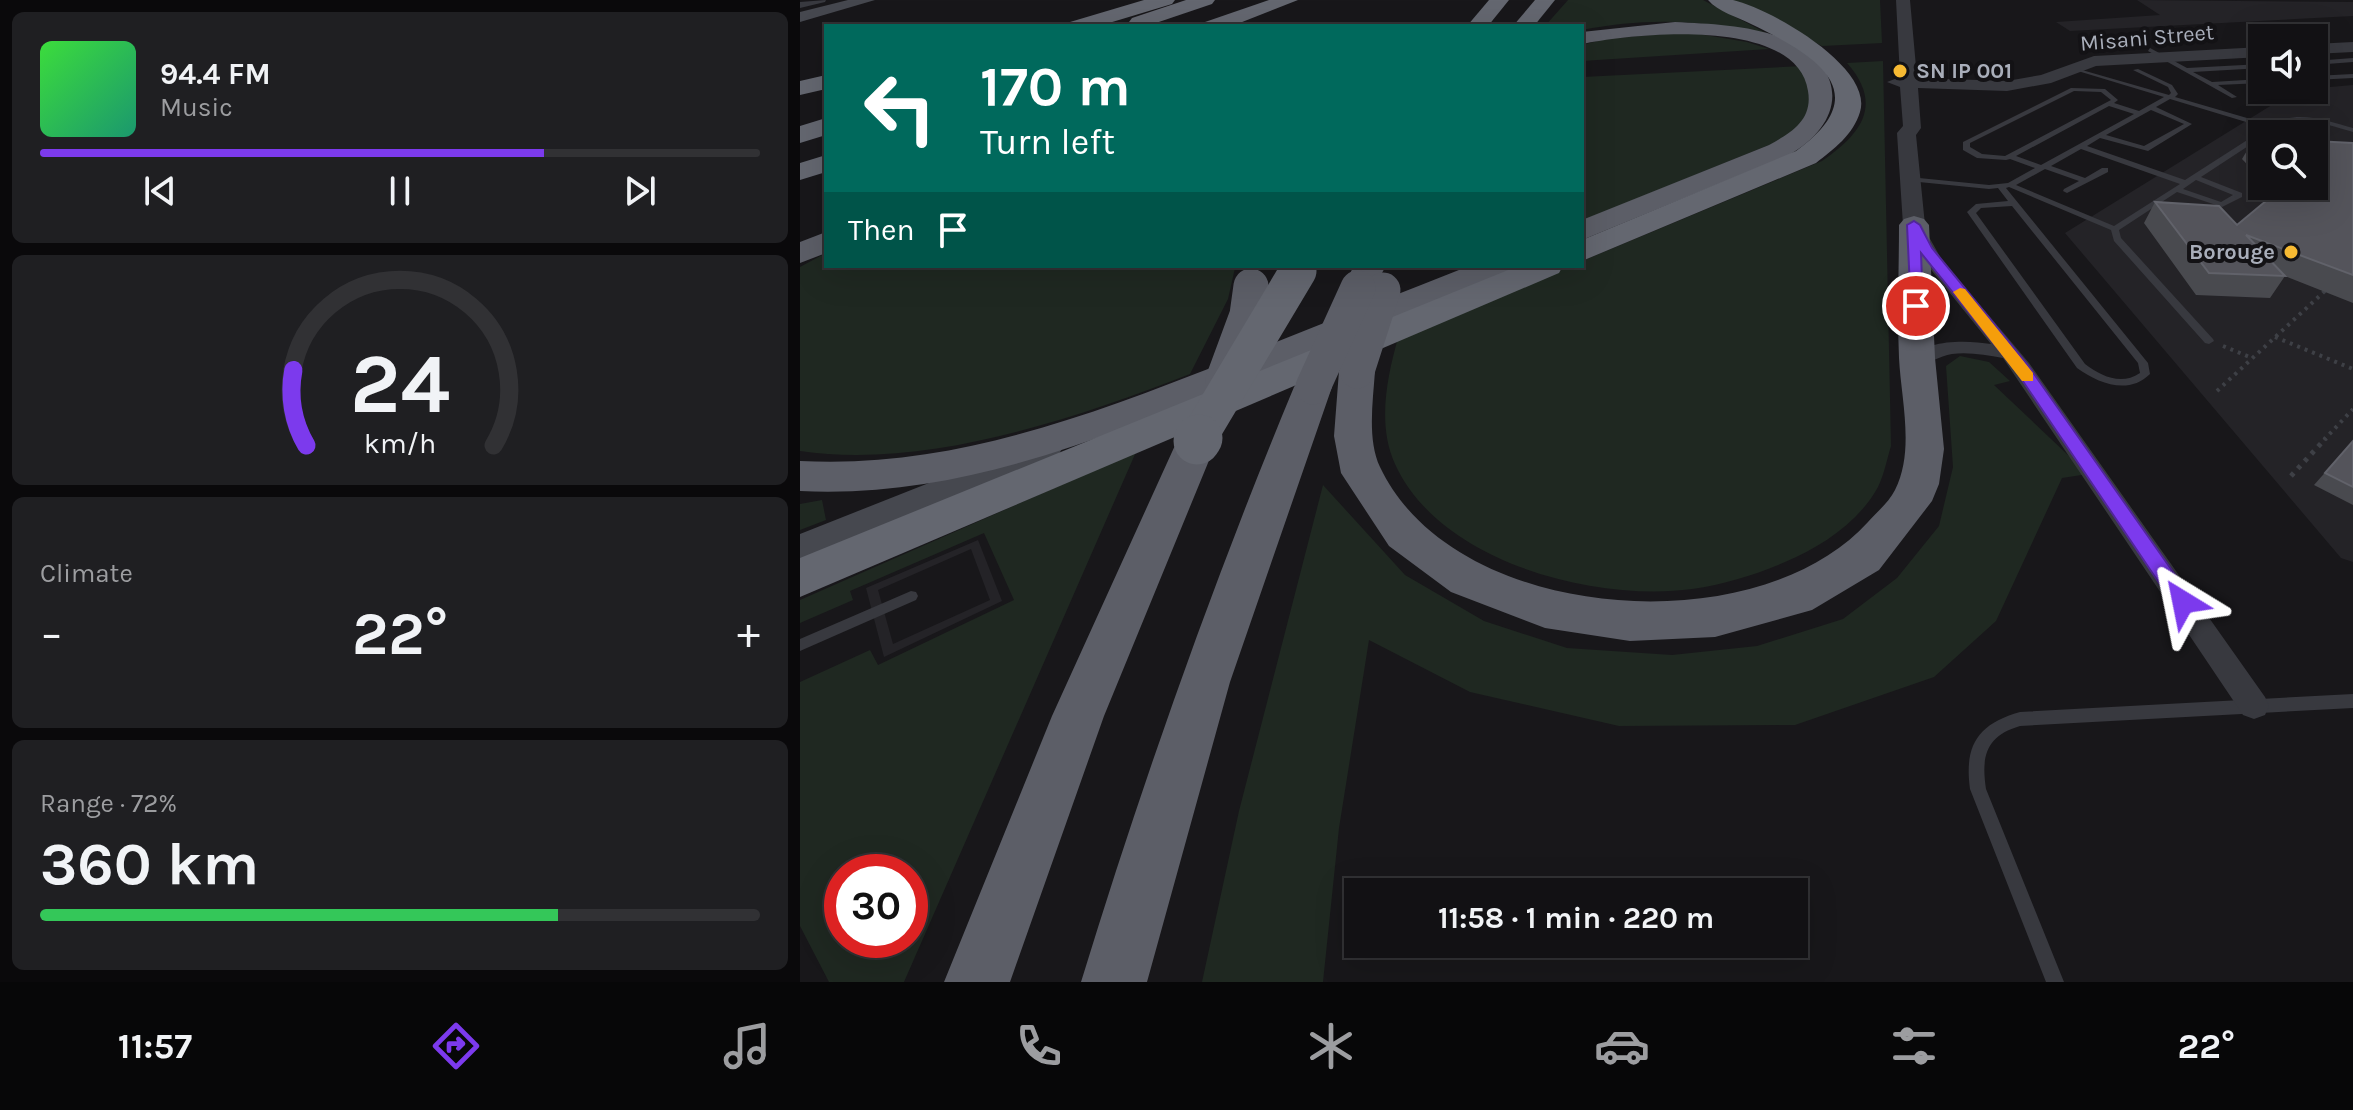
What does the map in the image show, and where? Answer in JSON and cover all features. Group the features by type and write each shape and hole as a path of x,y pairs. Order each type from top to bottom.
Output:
{"highway":[{"path":"1084,24 1165,0"},
{"path":"1131,24 1205,0"},
{"path":"1218,24 1288,0"},
{"path":"1479,24 1499,0"},
{"path":"1525,24 1545,0"},
{"path":"1584,250 1806,157 1835,134 1848,112 1850,95 1816,59 1718,0"},
{"path":"1584,38 1628,28 1689,27 1756,37 1816,59"},
{"path":"1584,230 1785,147 1817,119 1821,106 1816,59"},
{"path":"800,88 824,82"},
{"path":"800,135 824,127"},
{"path":"800,172 824,164"},
{"path":"1375,278 1335,379 1353,413 1361,471 1382,509 1419,546 1462,577 1515,597 1567,614 1625,622 1699,620 1769,605 1837,575 1880,542 1912,500 1925,453 1917,360 1914,225"},
{"path":"800,254 824,242"},
{"path":"1197,441 1300,268"},
{"path":"800,476 882,476 959,464 1044,440 1179,393 1491,268"},
{"path":"800,578 1542,268"},
{"path":"977,982 1078,716 1242,329 1252,276"},
{"path":"1114,982 1208,669 1263,511 1335,379 1375,278"}],"main road":[{"path":"800,11 845,0"},
{"path":"800,11 867,0"},
{"path":"800,550 1179,393"}],"street":[{"path":"800,11 821,0"},
{"path":"1891,0 1898,22 1901,72 1896,127 1906,133 1914,225 1934,262 2012,354 2254,706"},
{"path":"1898,22 1903,0"},
{"path":"2328,41 2353,40"},
{"name":"Misani Street","path":"1901,72 2007,86 2045,79 2070,67 2094,61 2248,45"},
{"path":"2328,48 2353,47"},
{"name":"Misani Street","path":"1901,72 2004,78 2075,56 2248,52"},
{"path":"1917,360 1948,348 1989,349 2012,354"}],"lane":[{"path":"2156,54 2234,97"},
{"path":"2328,62 2353,60"},
{"path":"2070,67 2248,121"},
{"path":"2186,70 2248,67"},
{"path":"2213,69 2217,76 2238,83"},
{"path":"2005,186 2141,114 2175,92 2170,86 2136,70"},
{"path":"2328,77 2353,76"},
{"path":"2210,84 2248,82"},
{"path":"2010,156 2111,104 2115,98 2109,93 2073,89 1965,144 1980,156 2010,156 2085,181"},
{"path":"2111,104 2141,114"},
{"path":"2101,136 2145,149 2189,123 2151,108"},
{"path":"2328,125 2353,130"},
{"path":"2115,229 2248,143"},
{"path":"2081,146 2186,183"},
{"path":"2067,191 2105,170"},
{"path":"2176,189 2222,205 2239,195 2195,177"},
{"path":"1909,179 2005,186 2115,229"},
{"path":"2005,186 2014,203 2143,363 2145,374 2142,378 2117,382 2096,376 2081,366 1971,212 1979,206 2014,203"},
{"path":"2115,229 2117,239 2209,341"},
{"path":"800,645 911,596"},
{"path":"2055,982 1978,789 1974,771 1982,741 1991,730 2020,719 2353,701"}],"path":[{"path":"2217,391 2327,289 2340,294"},
{"path":"2275,337 2353,369"},
{"path":"2209,341 2252,358"},
{"path":"2291,476 2353,409"}],"shaded area":[{"path":"1568,0 1703,0 1791,46 1714,25 1662,22 1584,30 1584,24 1547,24"},
{"path":"1731,0 1880,0 1882,43 1822,46"},
{"path":"2137,0 2353,2 2353,16 2070,31 2056,22 2160,15"},
{"path":"1687,32 1769,49 1584,61 1584,44 1605,39"},
{"path":"1883,61 1891,446 1878,487 1861,511 1838,532 1812,549 1762,571 1704,587 1653,591 1610,589 1523,568 1482,550 1446,527 1416,498 1395,464 1390,449 1385,417 1387,385 1398,338 1566,268 1584,268 1584,260 1822,161 1848,140 1863,118 1866,105 1864,92 1847,63"},
{"path":"1803,66 1815,105 1795,131 1774,143 1584,220 1584,77"},
{"path":"2353,85 2353,562 2341,558 2065,233 2273,104 2328,104 2328,87"},
{"path":"824,254 824,268 1235,268 1228,299 1190,374 1098,408 998,436 947,447 848,455 800,451 800,267"},
{"path":"1960,356 1989,362 2010,381 1994,385 2088,474 2062,478 1996,621 1934,677 1795,725 1619,726 1470,692 1369,640 1339,828 1323,982 1202,982 1239,811 1323,485 1405,575 1484,621 1567,648 1672,655 1757,646 1843,619 1897,578 1939,526 1953,467 1946,366"},
{"path":"1136,452 928,927 928,854 824,854 824,958 915,958 904,982 829,982 800,926 800,682 870,650 878,665 1014,600 984,533 850,591 853,600 800,623 800,600"},
{"path":"822,500 826,520 800,530 800,504"},
{"path":"978,540 1002,601 884,657 866,588","holes":["971,549 990,600 893,644 878,590"]}],"building":[{"path":"2328,142 2353,143 2353,275 2246,235 2285,276 2209,273 2155,202 2219,206 2237,225 2267,200 2328,200"},
{"path":"2353,441 2353,487 2325,473"}],"slow traffic":[{"path":"1960,292 2028,377"}],"place":[{"name":"SN IP 001","path":"1900,71"},
{"name":"Borouge","path":"2291,252"}],"route":[{"path":"1916,306 1914,225 1926,250 2022,368 2183,602"}]}
